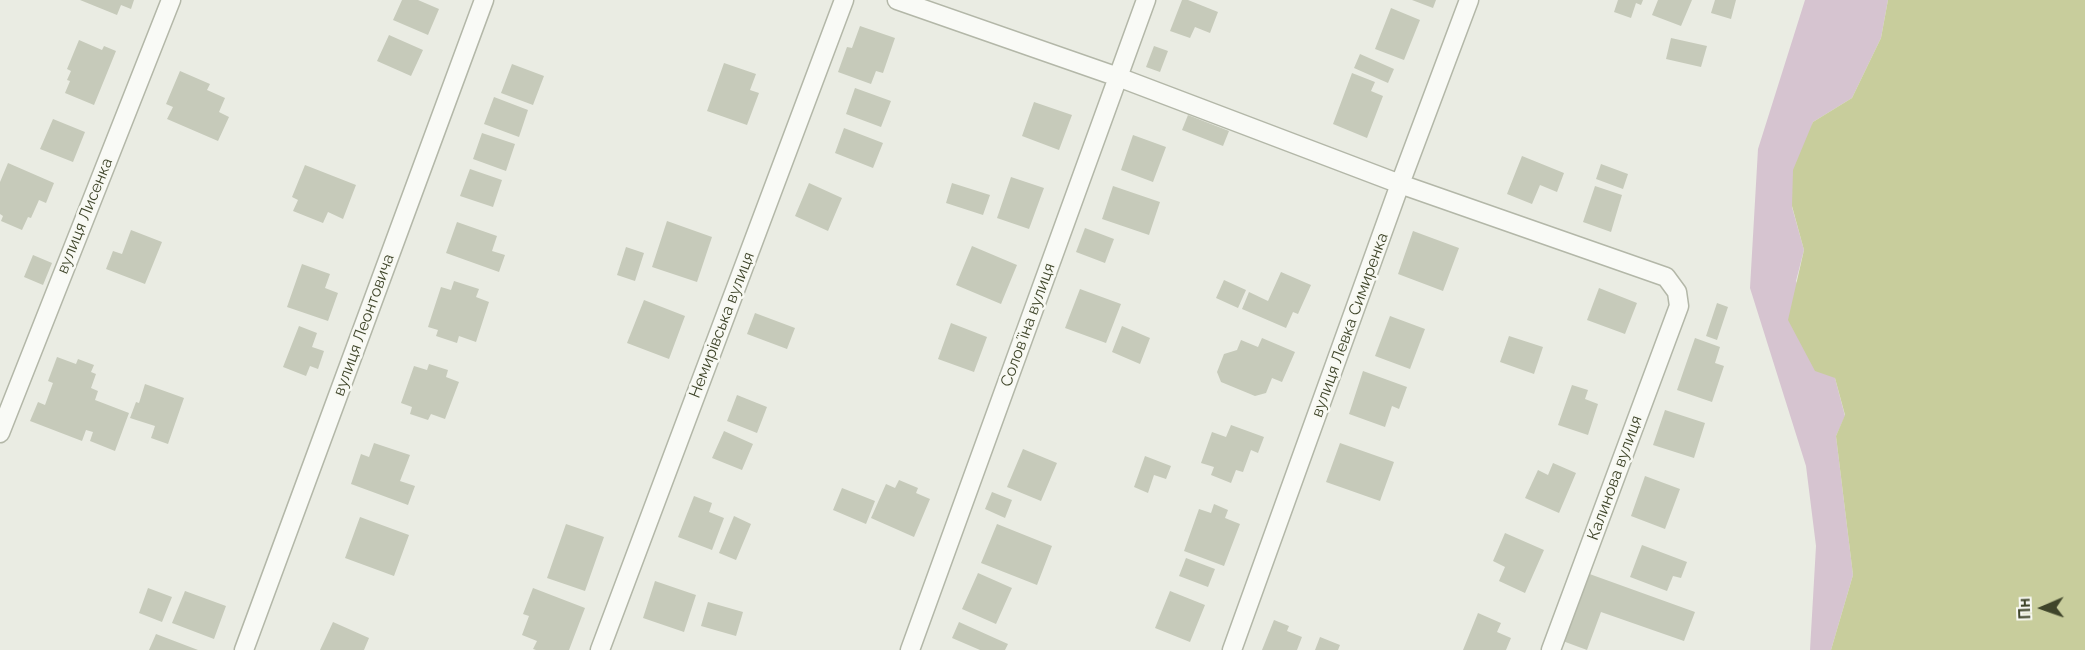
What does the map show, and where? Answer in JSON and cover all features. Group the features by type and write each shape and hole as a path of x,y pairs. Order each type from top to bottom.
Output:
{"street":[{"name":"вулиця Лисенка","path":"0,433 171,0"},
{"name":"вулиця Леонтовича","path":"244,650 484,0"},
{"name":"Немирівська вулиця","path":"600,650 844,0"},
{"path":"897,0 1118,77 1400,184"},
{"name":"Соловʼїна вулиця","path":"910,650 1146,0"},
{"name":"вулиця Левка Симиренка","path":"1232,650 1400,184 1470,0"},
{"name":"Калинова вулиця","path":"1400,184 1666,277 1677,292 1679,306 1551,650"}],"shaded area":[{"path":"1805,0 1888,0 1881,38 1852,98 1813,122 1792,207 1804,250 1796,281 1835,378 1845,416 1836,436 1853,575 1831,650 1810,650 1816,546 1806,466 1750,288 1758,149"},
{"path":"1888,0 2085,0 2085,650 1831,650 1853,575 1836,436 1845,415 1835,378 1815,371 1788,320 1804,250 1792,206 1793,170 1813,122 1852,98 1881,38"}],"building":[{"path":"80,0 134,0 131,9 121,5 117,15"},
{"path":"402,0 418,0 439,9 428,35 393,20"},
{"path":"1182,0 1188,0 1218,12 1210,33 1195,27 1190,38 1170,31"},
{"path":"1412,0 1436,0 1433,8"},
{"path":"1618,0 1643,0 1641,5 1636,3 1631,18 1614,12"},
{"path":"1658,0 1692,0 1681,26 1652,15"},
{"path":"1715,0 1736,0 1731,19 1711,13"},
{"path":"1391,8 1420,20 1404,60 1375,49"},
{"path":"860,26 895,38 883,73 876,71 871,84 838,72 847,47 852,48"},
{"path":"389,35 423,50 411,76 377,61"},
{"path":"1671,38 1707,46 1701,67 1666,59"},
{"path":"79,40 102,50 104,46 116,51 94,105 65,93 71,71 67,69"},
{"path":"1154,46 1168,51 1160,72 1146,67"},
{"path":"1360,54 1394,69 1388,83 1354,68"},
{"path":"724,63 756,74 750,90 759,93 747,125 707,111"},
{"path":"512,64 544,76 533,105 501,93"},
{"path":"180,71 210,84 207,90 225,98 219,112 229,117 218,141 167,119 173,107 166,104"},
{"path":"1352,73 1375,82 1371,91 1383,96 1367,138 1333,124"},
{"path":"855,88 891,101 881,127 846,114"},
{"path":"494,97 528,110 519,137 484,124"},
{"path":"1034,102 1072,115 1059,150 1022,136"},
{"path":"1188,115 1229,131 1223,146 1182,130"},
{"path":"53,119 85,132 73,162 40,149"},
{"path":"844,128 883,143 873,168 835,153"},
{"path":"482,133 515,144 506,171 473,159"},
{"path":"1133,135 1166,147 1153,182 1121,170"},
{"path":"1522,156 1564,173 1557,192 1540,185 1532,204 1507,194"},
{"path":"8,163 54,183 46,203 39,200 31,218 28,217 22,230 1,221 3,216 0,214 0,182"},
{"path":"1601,164 1628,174 1623,189 1596,179"},
{"path":"305,165 356,185 343,219 328,212 323,223 293,211 298,200 292,197"},
{"path":"470,169 502,180 493,207 460,196"},
{"path":"1011,177 1044,188 1029,229 997,218"},
{"path":"809,183 842,198 828,231 795,216"},
{"path":"952,183 990,195 983,215 946,203"},
{"path":"1113,186 1160,202 1149,235 1102,219"},
{"path":"1595,186 1622,195 1611,232 1583,222"},
{"path":"667,221 712,237 697,282 652,267"},
{"path":"457,222 497,236 492,251 505,255 499,272 446,253"},
{"path":"1085,228 1114,239 1105,263 1076,252"},
{"path":"131,230 162,242 145,284 106,269 113,251 122,254"},
{"path":"1413,231 1459,248 1443,291 1398,274"},
{"path":"972,246 1017,265 1001,304 956,285"},
{"path":"626,247 644,253 635,281 617,275"},
{"path":"33,255 52,263 43,285 24,277"},
{"path":"302,264 330,274 325,288 338,293 328,321 287,307"},
{"path":"1281,272 1311,285 1298,314 1293,312 1286,328 1242,309 1249,292 1268,301"},
{"path":"1224,280 1246,290 1238,308 1216,298"},
{"path":"454,281 479,289 476,297 489,302 476,342 459,336 457,343 436,336 438,330 428,327 441,287 451,290"},
{"path":"1599,288 1637,303 1625,334 1587,320"},
{"path":"1080,289 1121,304 1106,343 1065,328"},
{"path":"644,300 685,316 669,359 627,343"},
{"path":"1717,303 1728,307 1717,340 1706,336"},
{"path":"755,313 795,328 787,349 747,334"},
{"path":"1390,316 1425,329 1410,369 1375,356"},
{"path":"951,323 987,337 974,372 938,359"},
{"path":"299,326 317,333 312,347 324,351 318,369 310,366 306,376 283,367"},
{"path":"1122,326 1150,338 1140,364 1112,352"},
{"path":"1509,336 1543,347 1534,374 1500,362"},
{"path":"1262,338 1295,352 1282,382 1272,378 1266,393 1255,396 1221,382 1217,372 1224,354 1237,350 1241,340 1258,347"},
{"path":"1695,338 1720,347 1715,363 1724,366 1712,402 1677,390"},
{"path":"57,357 76,364 78,359 94,365 91,372 96,374 91,388 98,391 95,400 129,413 115,451 90,441 93,432 86,430 82,441 30,421 38,402 45,405 53,383 48,381"},
{"path":"429,364 448,370 446,377 459,382 445,419 431,414 428,420 410,414 412,407 401,403 414,366 427,370"},
{"path":"1363,371 1407,387 1399,409 1392,406 1385,427 1349,414"},
{"path":"145,384 184,398 168,444 151,438 155,426 130,418 136,402 139,403"},
{"path":"1572,385 1588,390 1585,399 1598,404 1588,435 1558,425"},
{"path":"737,395 767,407 757,433 727,421"},
{"path":"1665,410 1705,423 1694,458 1653,445"},
{"path":"1231,425 1264,437 1258,453 1251,450 1243,472 1236,470 1231,483 1211,475 1214,467 1201,463 1212,432 1226,437"},
{"path":"724,431 753,444 742,470 712,458"},
{"path":"374,443 410,455 400,481 415,486 408,505 351,484 361,454 369,457"},
{"path":"1340,443 1394,462 1380,501 1326,482"},
{"path":"1023,449 1057,463 1041,501 1007,487"},
{"path":"1145,456 1171,466 1166,479 1154,475 1148,493 1134,487"},
{"path":"1553,463 1576,473 1559,513 1525,498 1538,470 1548,475"},
{"path":"1645,476 1680,489 1665,529 1631,516"},
{"path":"899,480 918,488 916,493 930,499 914,537 871,518 886,484 895,488"},
{"path":"842,488 875,501 866,524 833,510"},
{"path":"992,492 1012,500 1005,518 985,509"},
{"path":"694,496 712,503 709,512 724,518 712,550 678,537"},
{"path":"1214,504 1228,510 1225,518 1240,524 1224,566 1184,551 1199,509 1211,513"},
{"path":"734,516 751,524 736,560 719,553"},
{"path":"360,517 409,535 394,576 345,558"},
{"path":"566,524 604,537 585,591 547,578"},
{"path":"997,524 1052,546 1037,585 981,563"},
{"path":"1505,533 1544,550 1525,593 1499,581 1505,567 1493,561"},
{"path":"1642,545 1687,562 1681,578 1673,576 1667,591 1630,577"},
{"path":"1186,558 1215,569 1208,587 1179,576"},
{"path":"1584,572 1695,612 1684,641 1601,612 1587,650 1560,640"},
{"path":"978,573 1012,588 996,624 962,609"},
{"path":"655,581 696,595 684,632 643,618"},
{"path":"148,588 172,597 162,622 139,613"},
{"path":"533,588 585,608 569,650 536,650 533,649 537,641 522,635 529,616 523,614"},
{"path":"185,591 226,606 214,639 172,623"},
{"path":"1170,591 1205,605 1190,642 1155,628"},
{"path":"708,602 743,612 736,636 701,626"},
{"path":"1478,613 1501,623 1497,632 1511,638 1506,650 1463,650"},
{"path":"1274,620 1289,626 1287,631 1302,637 1297,650 1262,650"},
{"path":"333,622 369,638 364,650 320,650"},
{"path":"959,622 1008,644 1005,650 980,650 952,638"},
{"path":"156,634 198,650 149,650"},
{"path":"1320,637 1340,645 1338,650 1315,650"}]}
